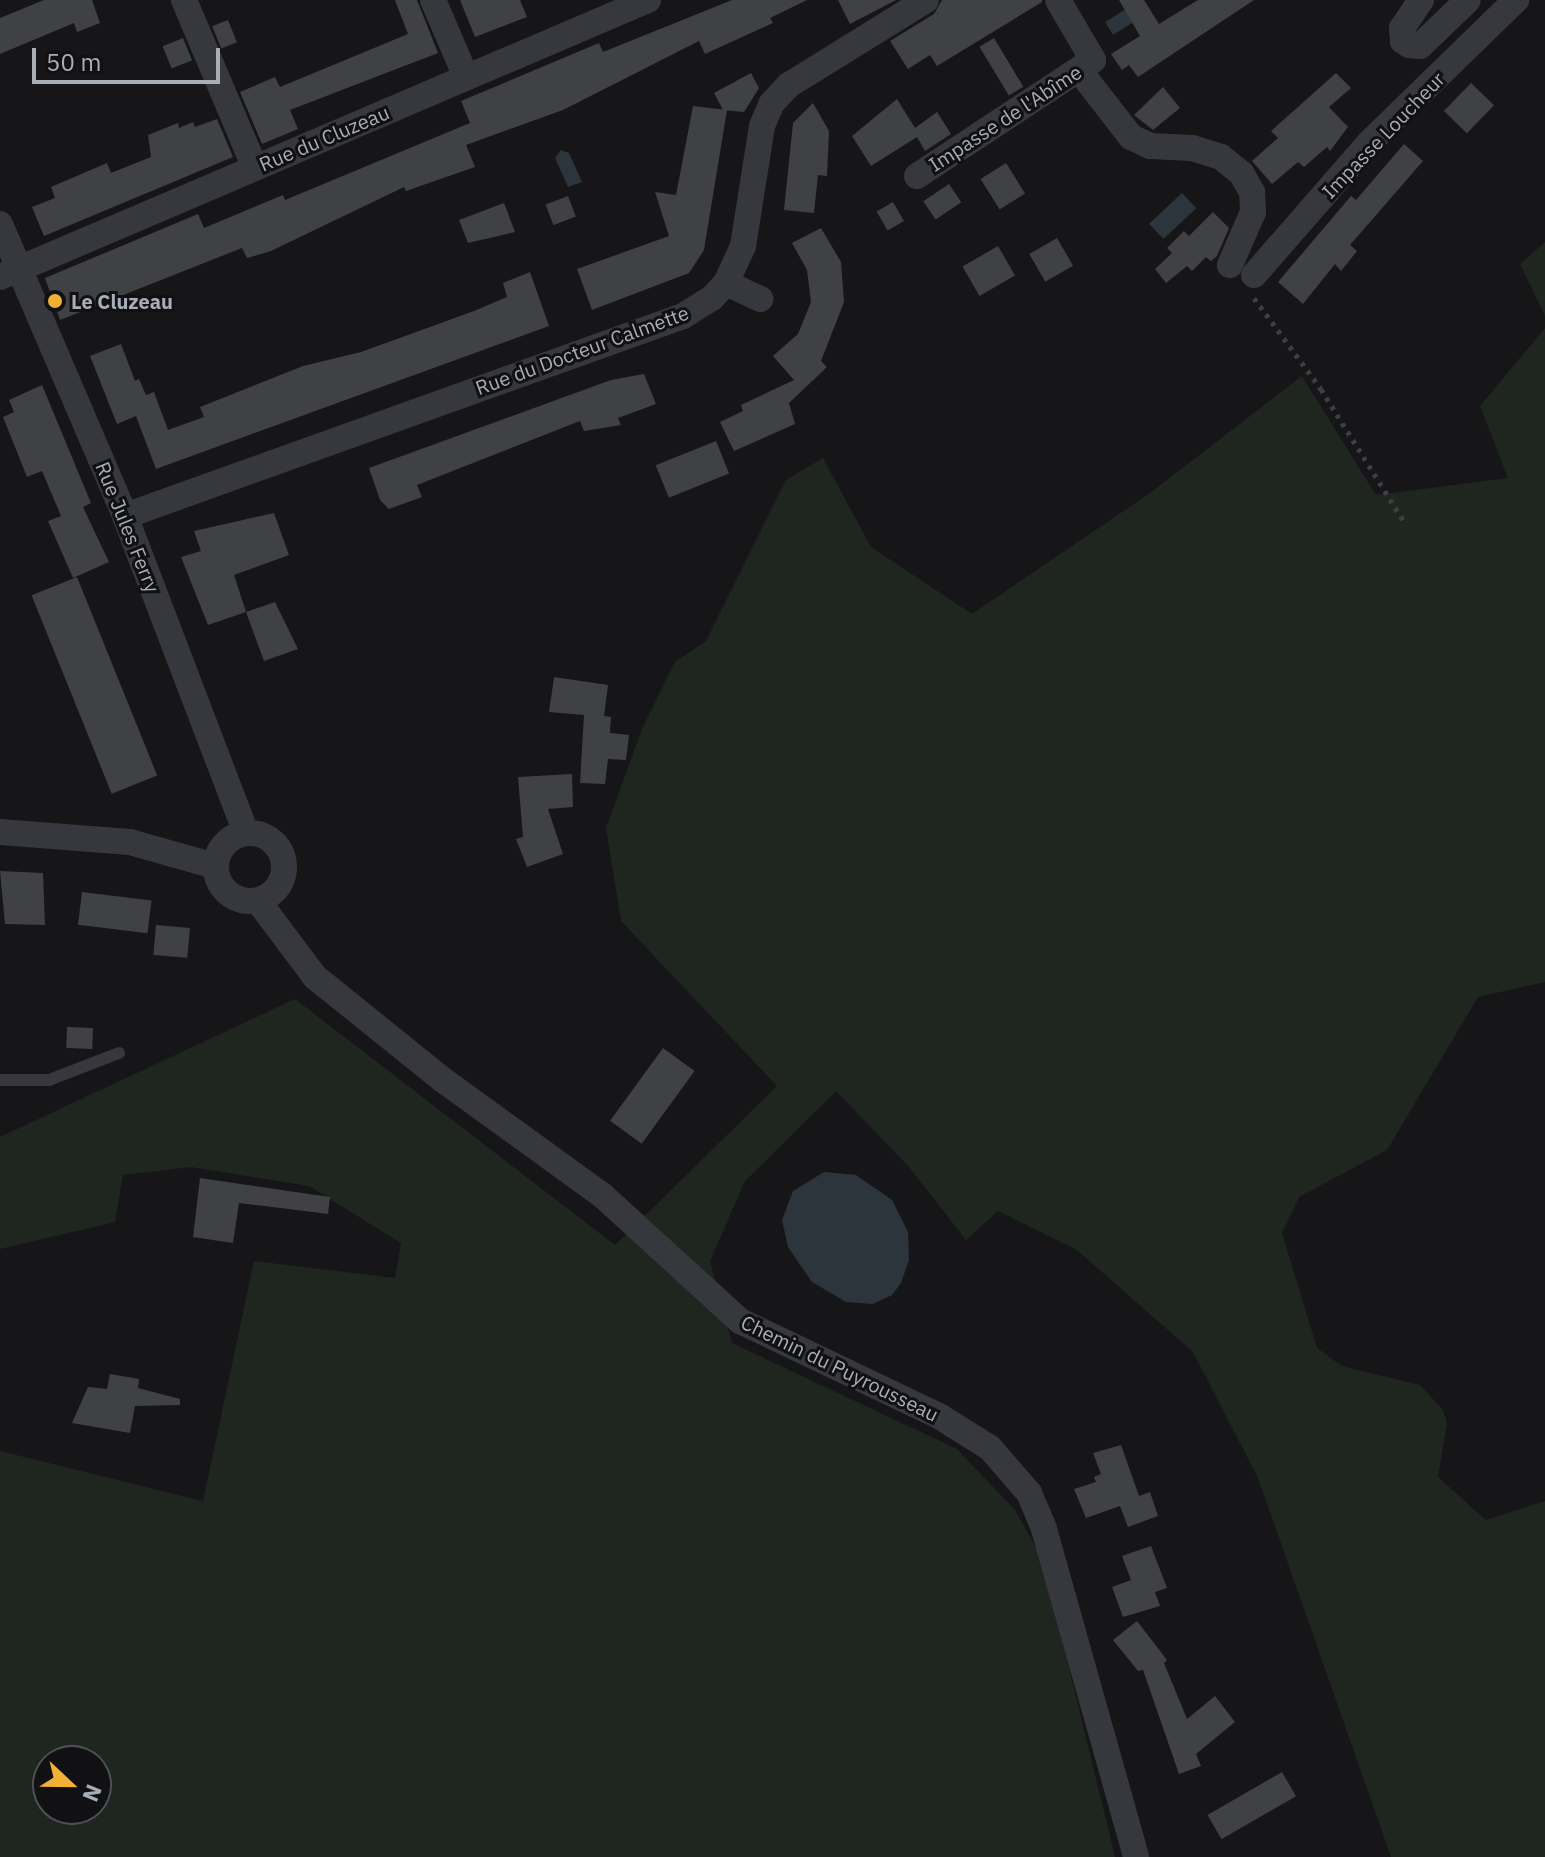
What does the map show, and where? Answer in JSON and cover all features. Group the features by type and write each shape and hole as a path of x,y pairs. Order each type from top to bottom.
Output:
{"street":[{"path":"184,0 255,168"},
{"path":"433,0 466,77"},
{"name":"Rue du Cluzeau","path":"10,273 648,0"},
{"name":"Rue du Docteur Calmette","path":"125,516 683,316 726,283 743,246 762,126 772,103 789,85 926,0"},
{"path":"1058,0 1086,65 1131,137 1150,146 1192,148 1221,157 1241,173 1252,192 1253,212 1242,270"},
{"name":"Impasse Loucheur","path":"1421,0 1402,28 1403,41 1409,45 1420,46 1468,0"},
{"name":"Impasse Loucheur","path":"1242,270 1516,0"},
{"name":"Impasse de l'Abîme","path":"917,176 1086,65"},
{"name":"Rue Jules Ferry","path":"0,224 10,273 125,516 246,833"},
{"path":"726,283 760,299"},
{"path":"0,832 130,842 215,866"},
{"path":"246,833 272,840 284,859 281,883 258,901 235,898 225,891 215,866 224,844 246,833"},
{"name":"Chemin du Puyrousseau","path":"258,901 315,977 443,1080 602,1195 740,1321 939,1416 990,1448 1029,1493 1044,1529 1136,1857"}],"lane":[{"path":"0,1080 49,1080 119,1053"}],"path":[{"path":"1242,270 1403,520"}],"shaded area":[{"path":"1134,4 1142,17 1113,35 1105,22"},
{"path":"561,150 569,153 582,182 568,187 555,158"},
{"path":"1182,193 1196,208 1163,239 1149,224"},
{"path":"1545,242 1545,316 1520,264"},
{"path":"1545,328 1545,982 1478,997 1387,1150 1299,1197 1282,1233 1317,1348 1342,1366 1420,1385 1443,1410 1447,1423 1438,1477 1486,1520 1545,1501 1545,1857 1391,1857 1258,1478 1193,1352 1077,1250 998,1211 966,1240 909,1167 836,1091 745,1181 710,1261 732,1343 957,1449 1015,1510 1043,1560 1115,1857 0,1857 0,1451 203,1501 254,1261 395,1278 401,1243 309,1186 191,1167 123,1175 115,1222 0,1249 0,1137 295,999 615,1245 777,1086 621,921 606,828 642,729 675,662 706,641 786,480 823,458 871,547 972,614 1150,493 1302,376 1376,495 1508,478 1480,406"},
{"path":"824,1172 856,1175 892,1200 908,1232 909,1260 901,1283 892,1295 873,1304 846,1302 812,1282 788,1247 782,1220 793,1191"}],"building":[{"path":"44,0 92,0 100,23 77,32 74,23 0,54 0,18"},
{"path":"395,0 417,0 438,53 290,110 298,129 262,144 240,92 275,77 280,87 408,34"},
{"path":"460,0 520,0 527,17 475,37"},
{"path":"732,0 807,0 770,18 773,23 705,54 699,41 563,110 466,145 475,167 406,191 404,187 271,251 247,258 242,248 60,320 45,278 198,214 204,228 283,195 285,200 470,123 461,101 599,43 603,52"},
{"path":"838,0 896,0 850,24"},
{"path":"942,0 1042,2 937,66 930,55 908,69 890,41 934,14"},
{"path":"1119,0 1144,0 1159,24 1198,0 1254,0 1138,77 1129,65 1122,70 1111,54 1140,36"},
{"path":"228,20 237,42 221,49 212,26"},
{"path":"183,38 192,60 172,68 163,46"},
{"path":"994,38 1023,87 1009,96 979,47"},
{"path":"751,73 759,88 744,112 723,110 714,93"},
{"path":"1336,73 1351,88 1329,107 1348,127 1330,151 1327,147 1304,167 1298,162 1272,184 1252,161 1278,138 1271,131"},
{"path":"1471,83 1494,105 1467,133 1444,111"},
{"path":"1163,87 1180,108 1153,130 1134,115"},
{"path":"897,99 915,128 937,112 951,134 925,151 917,137 871,166 852,136"},
{"path":"813,103 829,131 827,176 818,175 814,213 784,210 793,123"},
{"path":"693,106 727,110 704,250 689,273 592,310 577,269 669,236 655,192 676,195"},
{"path":"217,119 233,157 44,236 32,207 55,198 51,187 107,163 111,173 151,157 148,135 178,123 179,128 193,122 195,127"},
{"path":"1404,144 1423,161 1350,245 1357,251 1341,271 1335,264 1303,304 1278,282 1351,196 1356,200"},
{"path":"1006,163 1025,194 1000,209 981,179"},
{"path":"949,184 961,202 936,220 923,201"},
{"path":"568,196 576,217 553,225 546,205"},
{"path":"893,202 904,221 888,231 877,212"},
{"path":"504,203 515,232 468,243 459,220"},
{"path":"1213,212 1229,228 1217,256 1211,261 1206,257 1192,271 1187,266 1166,283 1155,269 1172,253 1167,248 1184,231 1189,236"},
{"path":"821,228 841,262 844,302 821,361 827,367 789,403 795,424 734,451 720,422 743,411 741,405 794,380 773,356 798,334 811,302 807,270 792,243"},
{"path":"1057,238 1073,266 1045,282 1029,254"},
{"path":"998,246 1015,275 979,296 962,266"},
{"path":"530,272 549,326 156,469 136,416 117,424 90,356 121,344 135,381 139,379 146,395 154,392 168,430 204,417 200,407 303,366 361,352 507,297 503,283"},
{"path":"644,374 656,404 618,418 621,425 584,431 580,421 417,485 422,497 389,509 380,500 369,468 611,380"},
{"path":"42,385 91,503 83,507 109,562 73,578 48,521 61,516 42,471 27,477 3,417 14,412 9,400"},
{"path":"716,441 729,473 669,498 656,465"},
{"path":"274,513 289,555 234,575 246,612 208,625 181,557 201,551 194,531"},
{"path":"77,577 157,775 112,794 32,595"},
{"path":"275,602 298,649 264,661 246,612"},
{"path":"554,677 608,685 604,716 611,717 610,733 629,735 626,760 608,759 605,784 580,783 584,715 549,712"},
{"path":"572,774 573,807 548,809 563,854 527,867 516,839 523,837 518,777"},
{"path":"0,871 43,873 45,925 5,924"},
{"path":"82,892 151,901 147,933 78,925"},
{"path":"156,925 190,928 187,958 153,955"},
{"path":"67,1027 93,1028 92,1049 66,1048"},
{"path":"663,1048 695,1071 642,1144 610,1121"},
{"path":"200,1178 330,1197 328,1214 239,1203 233,1243 193,1237"},
{"path":"110,1374 139,1379 138,1388 180,1399 180,1405 135,1406 130,1433 72,1423 88,1387 107,1389"},
{"path":"1121,1445 1139,1496 1150,1492 1158,1516 1128,1527 1120,1506 1086,1518 1074,1489 1096,1482 1094,1477 1101,1474 1093,1453"},
{"path":"1151,1546 1167,1588 1155,1592 1160,1606 1123,1617 1112,1587 1131,1580 1122,1556"},
{"path":"1137,1621 1167,1660 1164,1663 1187,1719 1215,1696 1235,1722 1196,1754 1201,1766 1179,1774 1143,1670 1138,1671 1113,1640"},
{"path":"1282,1772 1296,1796 1222,1839 1208,1815"}],"place":[{"name":"Le Cluzeau","path":"55,301"}]}
